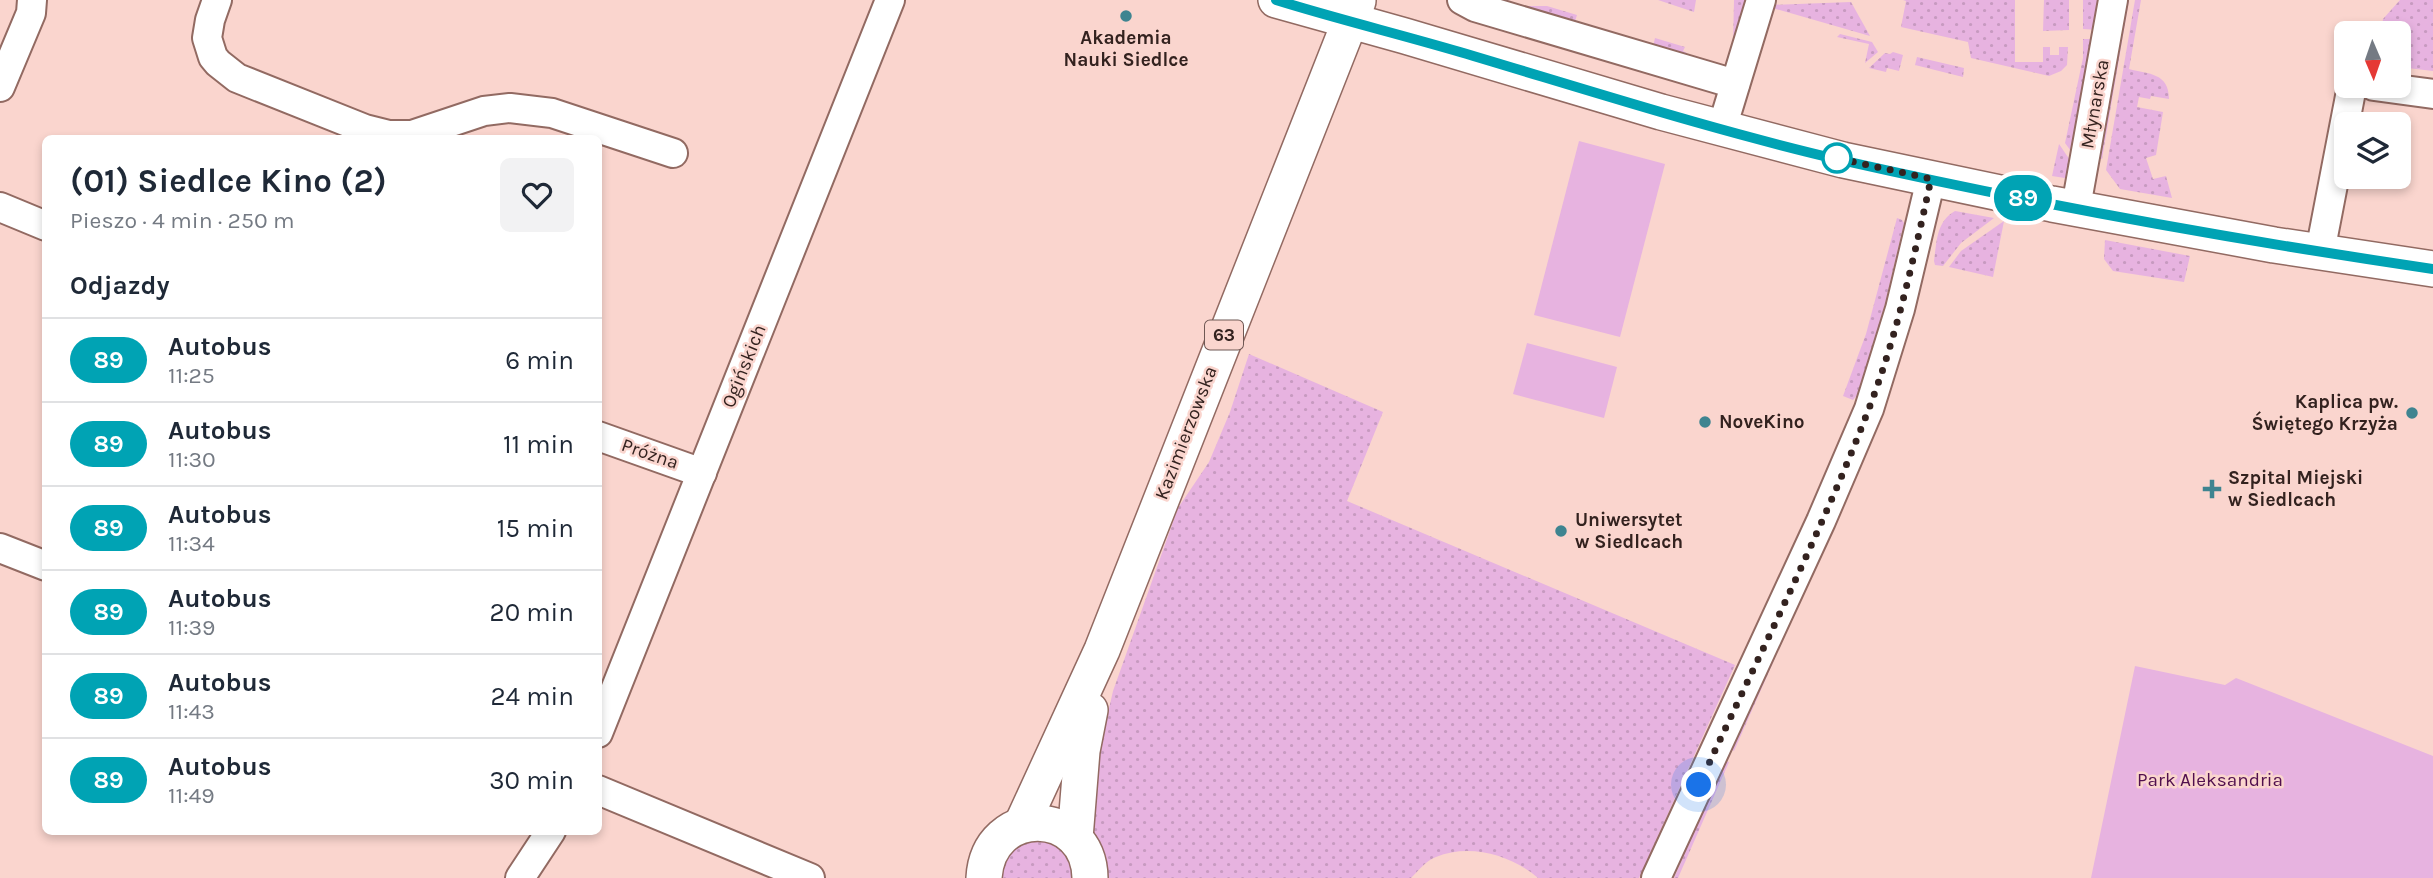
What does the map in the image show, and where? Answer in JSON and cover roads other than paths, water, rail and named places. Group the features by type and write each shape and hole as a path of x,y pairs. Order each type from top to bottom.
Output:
{"main road":[{"path":"1276,0 1354,11 1405,36 1722,128 1843,160 2076,207 2320,252 2433,269"},
{"name":"Kazimierzowska","path":"1022,824 1101,650 1354,11"},
{"name":"Kazimierzowska","path":"1074,838 1082,751 1101,650"},
{"path":"983,877 986,859 994,844 1007,832 1022,824 1036,822 1063,829 1074,838 1088,862 1090,878"}],"street":[{"path":"0,87 31,13 32,0"},
{"path":"217,0 209,20 207,38 218,63 237,78 365,129 389,135 412,135 484,111 510,108 552,113 673,153"},
{"name":"Ogińskich","path":"602,723 890,0"},
{"path":"1462,0 1475,7 1735,84"},
{"path":"1722,128 1761,0"},
{"name":"Młynarska","path":"2076,207 2113,0"},
{"path":"2412,91 2433,94"},
{"path":"2320,252 2349,98"},
{"path":"1657,878 1821,521 1868,409 1900,309 1931,179"},
{"path":"0,207 42,224"},
{"name":"Próżna","path":"602,437 702,472"},
{"path":"0,548 42,564"},
{"path":"602,792 810,878"},
{"path":"520,878 548,835"}],"place":[{"name":"Akademia Nauki Siedlce","path":"1126,16"},
{"name":"Kaplica pw. Świętego Krzyża","path":"2412,413"},
{"name":"NoveKino","path":"1705,422"},
{"name":"Szpital Miejski w Siedlcach","path":"2212,489"},
{"name":"Uniwersytet w Siedlcach","path":"1561,531"}],"park label":[{"name":"Park Aleksandria","path":"2210,780"}]}
